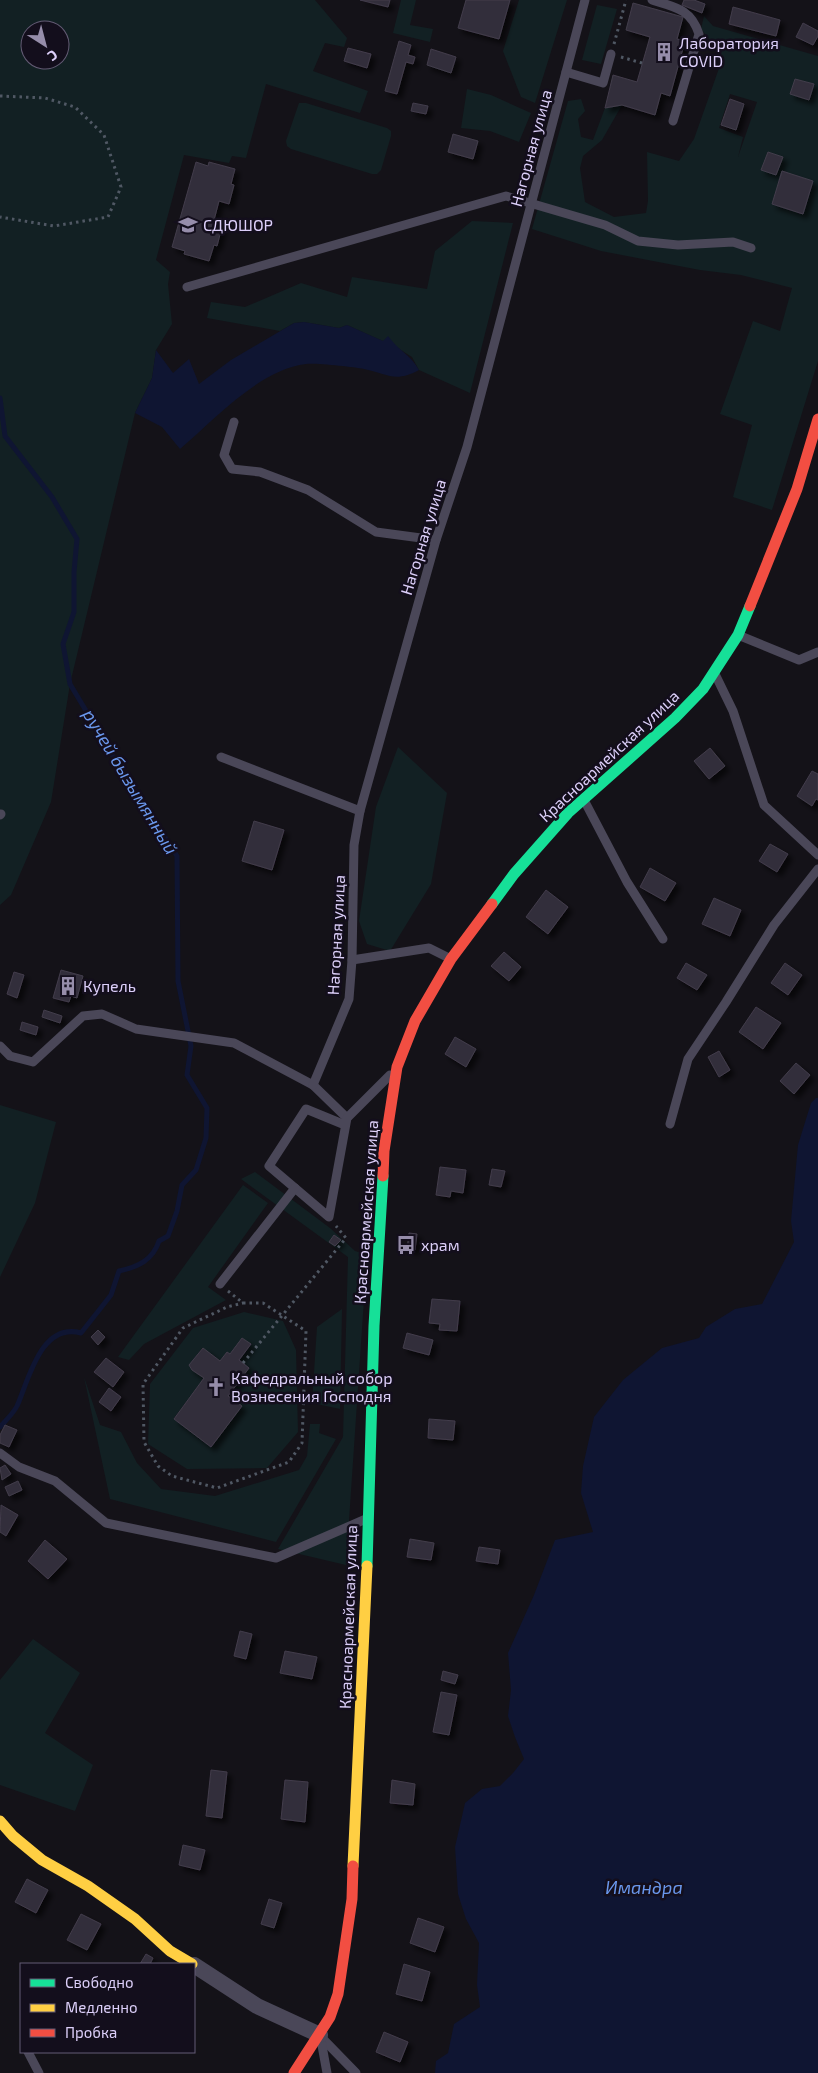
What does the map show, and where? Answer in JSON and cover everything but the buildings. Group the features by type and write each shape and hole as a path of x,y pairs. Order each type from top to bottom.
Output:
{"street":[{"name":"Красноармейская улица","path":"294,2073 320,2035 330,2017 338,1994 352,1898 369,1518 374,1326 384,1151 397,1067 415,1021 451,960 514,874 568,813 675,718 702,689 714,672 738,635 797,489 818,419"},
{"path":"0,1821 13,1836 42,1860 88,1886 135,1919 170,1950 190,1963"},
{"path":"195,1966 257,2006 320,2035"}],"lane":[{"name":"Нагорная улица","path":"313,1084 349,999 352,960 354,845 360,811 436,540 467,448 585,0"},
{"path":"652,0 684,10 696,25 699,34 673,120"},
{"path":"566,72 603,83 611,54"},
{"path":"187,287 506,196 604,225 638,241 678,246 733,242 751,248"},
{"path":"234,422 224,455 232,469 260,472 308,490 376,532 436,540"},
{"path":"738,635 799,660 818,652"},
{"path":"714,672 733,711 764,805 818,855"},
{"path":"221,757 360,811"},
{"path":"584,800 627,882 663,939"},
{"path":"670,1124 688,1059 774,925 818,869"},
{"path":"352,960 429,948 451,960"},
{"path":"0,1046 10,1056 33,1062 83,1016 102,1014 136,1029 234,1043 313,1084 346,1122"},
{"path":"329,1217 346,1122 397,1067"},
{"path":"329,1217 269,1166 306,1109 346,1122"},
{"path":"220,1284 296,1188"},
{"path":"0,1453 19,1466 55,1481 106,1523 276,1558 369,1518"},
{"path":"320,2035 353,2072"},
{"path":"320,2035 327,2073"},
{"path":"29,2053 39,2073"}],"path":[{"path":"626,0 611,54 642,63"},
{"path":"0,96 46,98 75,107 104,135 121,187 108,217 54,226 0,217"},
{"path":"243,1363 346,1238 329,1217"},
{"path":"220,1284 243,1303"},
{"path":"243,1303 263,1303 282,1316 306,1331 302,1443 289,1462 217,1488 172,1476 158,1466 144,1442 143,1384 183,1328 227,1307 243,1303"}],"shaded area":[{"path":"0,0 315,0 347,38 344,47 325,43 313,71 368,91 360,113 266,84 246,158 232,156 229,163 184,155 156,260 170,272 168,284 172,324 156,350 152,378 135,413 70,684 51,802 11,895 0,905"},
{"path":"401,0 416,0 410,25 433,29 430,42 393,33"},
{"path":"519,0 567,0 535,103 521,97 503,51"},
{"path":"597,5 617,9 601,64 582,60"},
{"path":"704,16 713,26 818,56 818,361 772,510 733,497 752,425 720,414 753,321 780,331 792,288 741,275 700,270 601,251 532,229 568,101 581,99 585,111 578,119 581,137 593,140 605,108 622,105 602,140 583,156 580,168 585,202 614,217 646,213 648,201 647,152 679,161 694,139 723,57 701,29","holes":["730,94 757,102 738,157 743,137 719,128"]},
{"path":"467,89 491,95 531,113 519,142 490,131 461,128"},
{"path":"299,103 306,103 387,128 391,131 381,170 377,174 372,174 291,149 287,146 286,141"},
{"path":"472,221 513,223 470,393 419,370 412,357 396,347 347,325 339,328 304,322 294,323 280,331 207,318 211,302 245,307 301,283 347,297 352,277 427,289 435,251"},
{"path":"398,747 447,793 431,884 390,951 367,944 359,921 376,807"},
{"path":"0,1105 56,1122 35,1203 0,1277"},
{"path":"255,1172 330,1228 355,1251 367,1255 346,1565 278,1549 343,1437 348,1257 241,1179"},
{"path":"243,1185 268,1203 208,1287 226,1300 144,1344 129,1360 118,1357"},
{"path":"342,1309 340,1409 312,1403 317,1327"},
{"path":"244,1312 283,1321 296,1350 298,1432 267,1468 187,1469 148,1444 150,1384 193,1328","holes":["242,1338 251,1345 239,1360 249,1368 228,1396 242,1406 211,1447 174,1418 204,1378 192,1370 190,1365 202,1348 220,1361 227,1352 230,1354"]},
{"path":"84,1377 100,1425 121,1432 137,1463 161,1489 215,1496 299,1470 307,1456 310,1424 320,1424 319,1433 336,1439 276,1542 110,1499"},
{"path":"33,1639 80,1673 45,1733 93,1765 75,1811 0,1785 0,1680"}],"water":[{"path":"304,322 339,328 347,325 383,341 388,336 412,360 419,370 397,377 364,369 326,365 306,364 289,368 255,385 180,449 162,427 135,413 152,378 156,350 173,373 189,359 199,384 231,360 294,323"},
{"name":"Имандра","path":"818,1098 818,2073 435,2073 436,2061 448,2053 454,2024 480,2007 477,1985 479,1943 466,1919 458,1894 455,1847 465,1803 482,1789 500,1786 524,1759 508,1716 511,1690 508,1653 534,1595 555,1540 593,1532 581,1493 583,1466 594,1417 623,1380 662,1348 699,1338 706,1327 735,1309 762,1304 794,1242 791,1221 798,1145 811,1103"}],"waterway":[{"name":"ручей бызымянный","path":"0,398 5,436 52,497 77,539 74,572 74,612 63,644 70,684 122,771 177,856 178,981 191,1046 187,1075 207,1108 206,1138 196,1170 182,1185 177,1211 168,1236 159,1241 153,1253 144,1262 119,1271 111,1295 81,1333 67,1332 56,1336 46,1344 38,1355 17,1406 0,1427"}],"traffic: fast":[{"path":"492,904 514,874 568,813 675,718 703,689 738,635 750,606"},
{"path":"367,1566 374,1326 383,1176"}],"traffic: slow":[{"path":"353,1866 367,1566"},
{"path":"0,1821 13,1836 42,1860 88,1886 135,1919 170,1951 190,1963"}],"traffic: jam":[{"path":"750,606 797,489 818,419"},
{"path":"383,1176 384,1151 397,1067 415,1021 451,959 492,904"},
{"path":"294,2073 330,2017 338,1994 352,1899 353,1866"}],"place":[{"name":"Лаборатория COVID","path":"664,52"},
{"name":"СДЮШОР","path":"188,225"},
{"name":"Купель","path":"68,986"},
{"name":"храм","path":"406,1245"},
{"name":"Кафедральный собор Вознесения Господня","path":"216,1387"}]}
